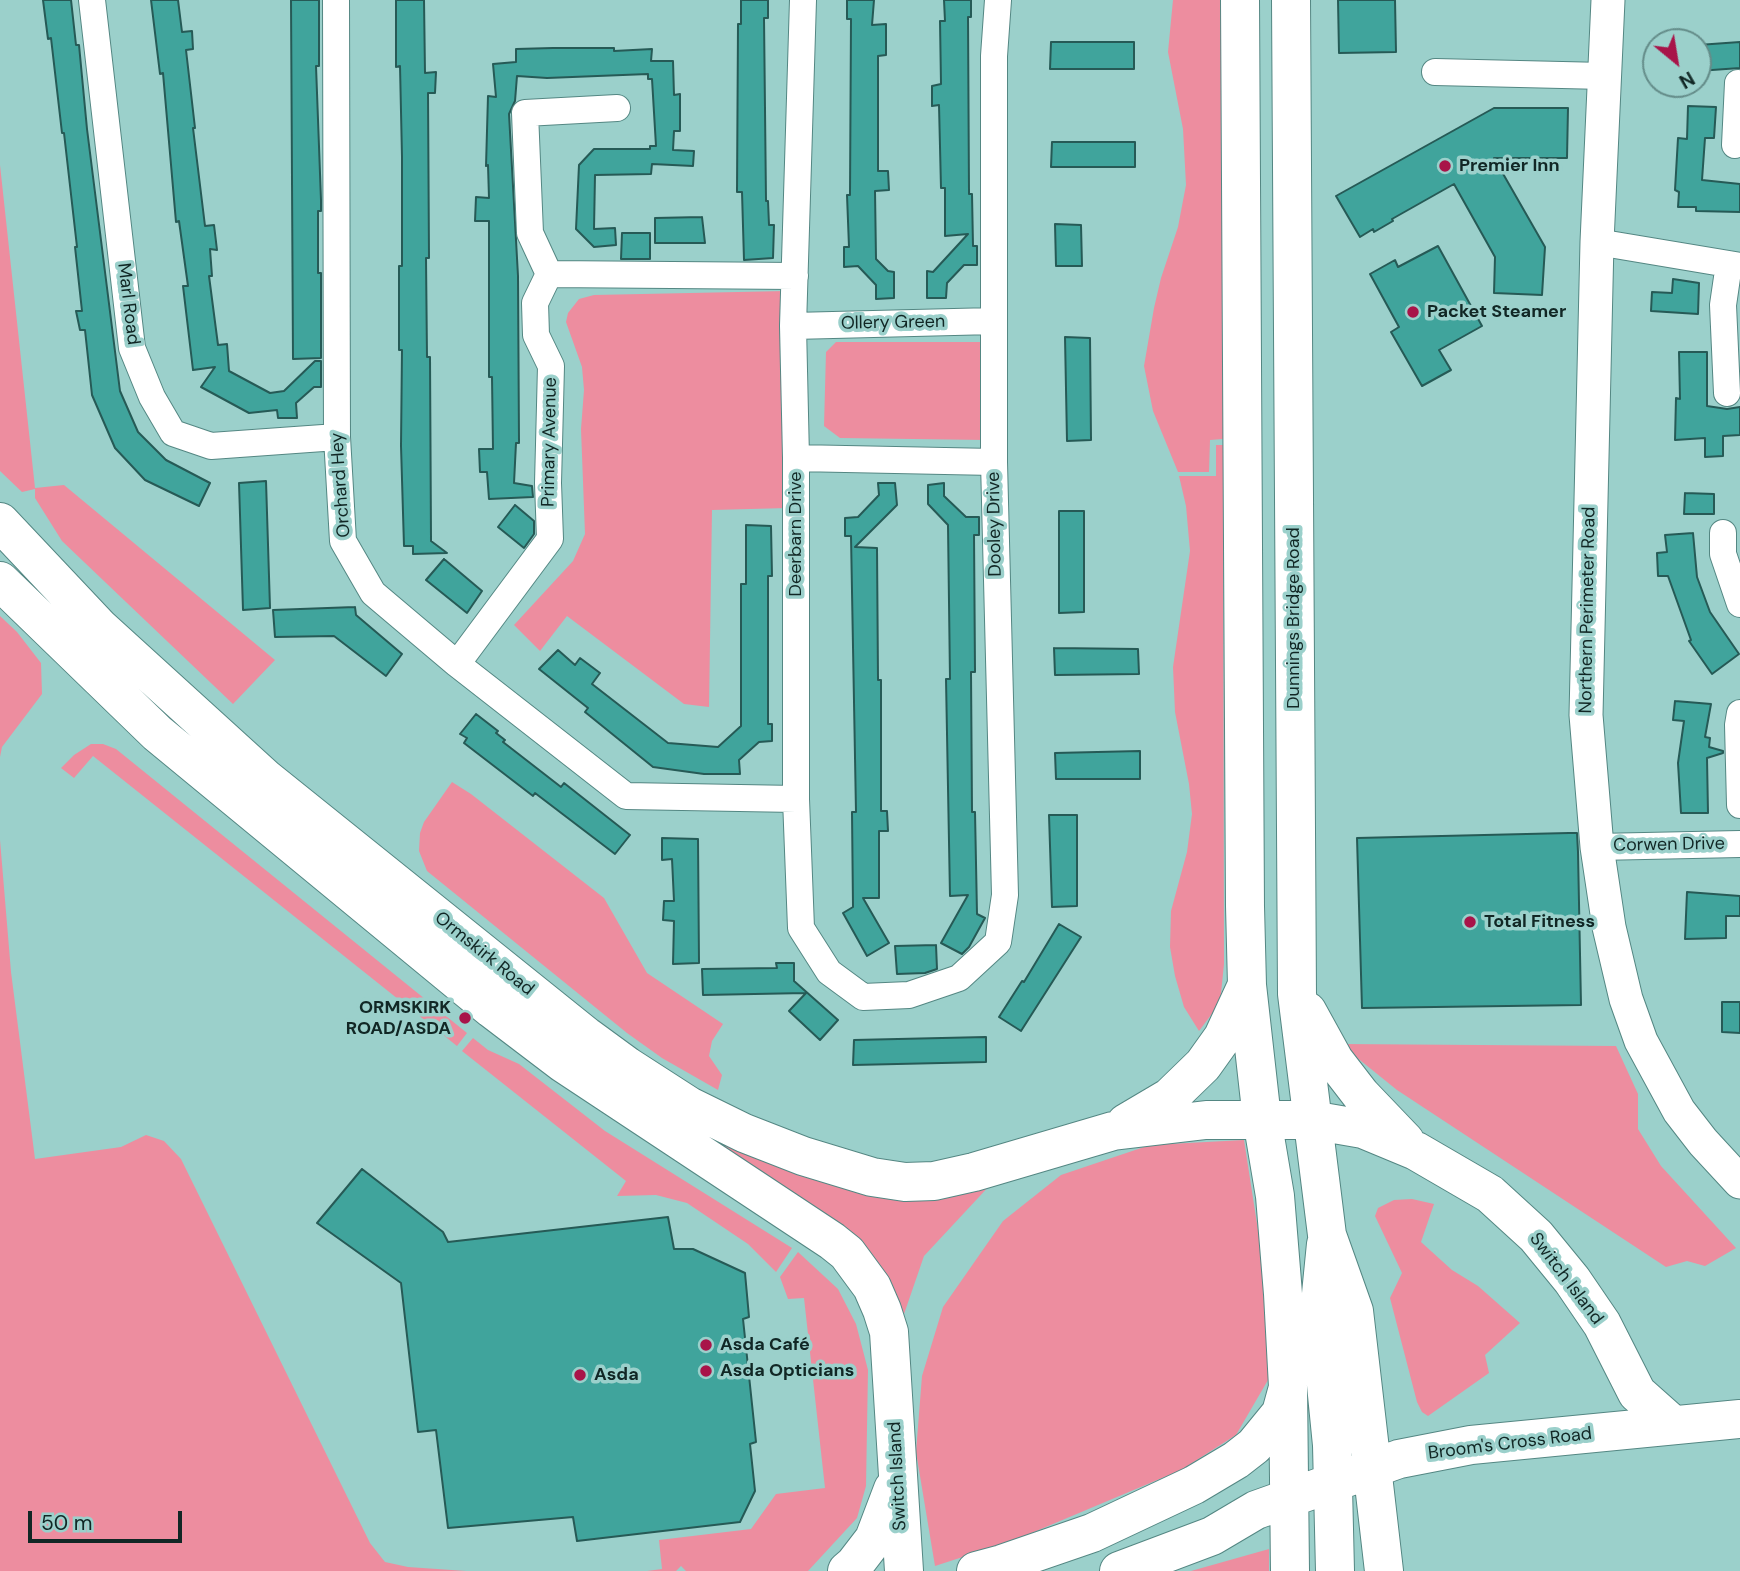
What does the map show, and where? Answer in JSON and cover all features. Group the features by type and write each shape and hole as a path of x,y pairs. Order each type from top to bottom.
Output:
{"highway":[{"path":"1240,0 1247,985 1262,1119 1275,1196 1288,1387 1290,1553"},
{"name":"Dunnings Bridge Road","path":"1291,0 1297,994 1326,1235"},
{"name":"Ormskirk Road","path":"0,522 99,627 265,778 586,1036 689,1106 744,1133 803,1156 872,1177 905,1182 934,1181 961,1175 1112,1132"},
{"name":"Switch Island","path":"0,581 157,733 492,1009 563,1063 847,1253 872,1287 883,1310 889,1332 904,1571"},
{"path":"1112,1132 1170,1097 1203,1065 1223,1037 1247,985"},
{"path":"1297,994 1334,1060 1361,1095 1416,1152"},
{"path":"1112,1132 1206,1120 1262,1119"},
{"name":"Switch Island","path":"1262,1119 1311,1120 1363,1129 1416,1152 1490,1194 1536,1236 1572,1280 1602,1324 1637,1393 1673,1425"},
{"path":"1326,1235 1354,1311 1384,1571"},
{"path":"1326,1235 1319,1314 1334,1481 1334,1558"},
{"path":"976,1571 1092,1532 1194,1485 1254,1446 1281,1413 1288,1387"},
{"name":"Broom's Cross Road","path":"1212,1536 1256,1510 1399,1459 1471,1445 1740,1419"},
{"path":"847,1571 874,1539 887,1508 897,1471"},
{"path":"1119,1571 1212,1536 1290,1553 1312,1538 1334,1558"},
{"path":"1334,1558 1353,1554 1374,1571"}],"main road":[{"name":"Northern Perimeter Road","path":"1608,0 1597,242 1586,715 1597,847 1609,927 1626,999 1642,1041 1679,1111 1740,1182"}],"street":[{"name":"Marl Road","path":"92,0 132,348 152,397 173,433 211,446 337,437"},
{"name":"Orchard Hey","path":"336,0 337,437 343,541 373,593 457,664 626,796 796,799"},
{"name":"Deerbarn Drive","path":"803,0 793,326 796,458 796,799 801,928 829,972 863,997 909,995"},
{"name":"Dooley Drive","path":"909,995 959,978 998,942 1005,895 993,321 995,56 999,0"},
{"path":"1435,72 1604,76"},
{"path":"1735,145 1739,98"},
{"path":"617,108 525,113 530,233 549,274 795,276"},
{"path":"1597,242 1734,265 1723,305 1727,393"},
{"name":"Primary Avenue","path":"457,664 550,539 548,483 551,366 536,335 535,303 549,274"},
{"name":"Ollery Green","path":"793,326 993,321"},
{"path":"796,458 994,462"},
{"path":"1723,533 1723,554 1735,571 1740,604"},
{"path":"1740,713 1740,805"},
{"name":"Corwen Drive","path":"1597,847 1740,844"}],"shaded area":[{"path":"1173,0 1222,0 1223,439 1210,440 1209,472 1178,472 1153,411 1144,366 1154,308 1178,227 1186,185 1183,129 1168,52"},
{"path":"0,165 35,488 64,485 275,660 233,704 62,541 35,498 35,489 22,492 0,471"},
{"path":"786,291 788,508 712,510 709,707 684,704 567,616 540,651 514,625 573,561 585,534 581,429 584,390 582,367 566,322 568,313 579,299 594,295"},
{"path":"836,342 985,342 986,440 840,438 824,426 826,352"},
{"path":"1216,445 1223,445 1224,964 1220,1003 1199,1031 1184,1007 1170,947 1171,911 1187,852 1192,814 1175,712 1173,667 1190,551 1186,506 1179,476 1216,476"},
{"path":"0,616 17,632 41,663 42,694 2,747 0,757"},
{"path":"91,744 103,744 116,749 467,1033 457,1046 93,756 74,778 61,768"},
{"path":"452,782 604,898 647,973 723,1024 712,1041 709,1056 722,1075 718,1090 662,1058 627,1033 427,871 419,851 420,833 424,822"},
{"path":"0,840 11,972 35,1159 121,1147 146,1135 164,1141 181,1159 370,1543 385,1562 408,1567 466,1571 0,1571"},
{"path":"473,1038 488,1050 519,1064 605,1131 792,1248 776,1272 748,1244 687,1203 656,1195 617,1196 626,1181 462,1051"},
{"path":"1340,1044 1616,1046 1638,1094 1638,1129 1661,1166 1736,1248 1705,1266 1687,1261 1666,1267 1397,1090"},
{"path":"711,1137 825,1181 898,1201 992,1183 924,1256 903,1317 705,1149"},
{"path":"1244,1140 1268,1295 1268,1380 1236,1435 1181,1470 1015,1540 935,1566 916,1452 922,1376 943,1307 1003,1221 1061,1175 1150,1145"},
{"path":"1412,1199 1434,1204 1421,1242 1520,1323 1485,1355 1489,1373 1428,1416 1422,1412 1417,1402 1390,1298 1402,1273 1375,1216 1378,1208 1394,1200"},
{"path":"798,1252 838,1289 856,1324 868,1370 866,1486 857,1518 808,1571 686,1571 681,1566 676,1571 647,1571 662,1569 659,1540 751,1529 776,1494 825,1488 804,1298 788,1299 780,1277"},
{"path":"1269,1549 1269,1571 1191,1571"}],"building":[{"path":"43,0 71,0 76,45 79,45 120,391 138,432 166,460 210,483 199,506 145,480 115,448 92,395 85,330 80,330 76,311 82,311 77,247 51,38 48,39"},
{"path":"151,0 178,0 182,32 192,31 193,49 186,50 205,226 214,225 217,250 210,249 212,276 209,276 218,345 227,344 229,371 270,393 284,391 315,361 321,361 321,387 314,387 296,403 297,418 278,418 277,410 249,413 201,387 215,367 193,370 183,286 188,286 179,221 176,222 163,73 160,74"},
{"path":"291,0 319,0 319,66 316,66 321,200 321,211 318,211 318,273 321,273 321,358 293,359"},
{"path":"396,0 424,0 425,73 436,72 435,93 428,93 429,258 426,258 427,357 430,357 431,541 447,553 413,554 413,546 404,546 402,350 399,350 402,157 400,66 396,67"},
{"path":"741,0 768,0 768,18 764,18 766,201 769,225 774,225 773,258 744,260 742,192 737,192 738,24 741,24"},
{"path":"847,0 874,0 872,25 886,24 886,55 878,56 878,171 888,171 889,190 875,191 876,259 888,271 894,272 894,298 876,299 876,285 858,266 844,267 844,247 849,247 847,195 850,195 851,19 847,19"},
{"path":"944,0 971,0 971,17 968,17 969,194 972,194 973,246 977,246 977,265 964,265 947,283 946,298 927,298 927,271 933,272 968,234 945,236 945,188 941,188 939,105 932,106 932,86 941,84 940,21 945,21"},
{"path":"1338,0 1395,0 1396,52 1339,53"},
{"path":"1051,42 1134,42 1134,69 1050,69"},
{"path":"1740,42 1740,68 1712,70 1712,44"},
{"path":"614,48 614,51 652,49 651,61 673,61 674,95 680,94 680,131 674,131 673,150 694,151 693,166 652,164 651,174 595,175 594,229 615,228 616,245 594,247 576,229 579,165 594,149 650,149 650,146 656,146 652,79 648,79 648,74 547,78 517,76 515,101 509,114 518,276 519,443 516,443 514,483 532,486 533,497 489,499 487,472 480,472 479,449 493,449 492,377 489,377 489,221 475,221 476,197 489,198 488,165 486,166 488,96 496,97 493,64 516,62 516,49"},
{"path":"1688,106 1716,107 1714,138 1705,138 1702,180 1740,184 1740,212 1696,211 1696,207 1678,207 1679,192 1675,190 1678,138 1687,139"},
{"path":"1494,108 1568,108 1567,158 1494,158 1545,247 1542,295 1494,293 1495,257 1454,184 1374,232 1373,229 1360,237 1336,196"},
{"path":"1052,142 1135,142 1135,167 1051,167"},
{"path":"702,217 705,243 655,243 655,218"},
{"path":"1055,224 1081,225 1082,266 1056,266"},
{"path":"622,233 650,233 650,259 621,259"},
{"path":"1438,246 1482,326 1439,350 1451,370 1422,386 1391,332 1399,327 1370,274 1395,260 1398,267"},
{"path":"1673,279 1699,283 1698,314 1651,311 1652,292 1672,293"},
{"path":"1065,337 1090,338 1091,440 1067,441"},
{"path":"1679,352 1707,352 1707,406 1727,409 1740,407 1740,435 1723,436 1723,456 1705,457 1705,438 1675,440 1676,398 1680,399"},
{"path":"266,481 270,608 243,610 239,483"},
{"path":"878,483 895,483 897,505 855,547 877,548 881,811 887,811 888,831 879,831 879,898 863,898 889,943 867,956 843,913 853,907 852,812 856,812 851,536 845,536 845,518 858,517 879,495"},
{"path":"944,483 944,496 966,517 979,517 979,535 974,535 972,812 975,812 977,914 985,918 969,947 962,954 941,943 968,895 950,896 946,679 950,679 948,525 928,504 928,485"},
{"path":"1685,493 1714,494 1714,514 1684,514"},
{"path":"515,505 534,521 534,534 524,548 498,527"},
{"path":"1059,511 1084,511 1084,612 1059,613"},
{"path":"746,525 771,526 772,576 768,576 768,724 772,724 772,741 759,742 739,760 740,774 704,774 653,767 585,712 588,708 539,669 558,650 575,665 580,658 600,673 592,684 668,743 718,747 741,726 741,584 746,584"},
{"path":"1693,533 1697,577 1710,612 1739,654 1712,674 1689,641 1691,640 1668,576 1658,576 1657,553 1667,552 1665,535"},
{"path":"444,559 482,591 467,613 426,580"},
{"path":"355,607 356,615 402,654 386,676 334,636 275,637 273,610"},
{"path":"1054,648 1138,649 1139,674 1055,675"},
{"path":"1675,701 1711,704 1705,737 1710,738 1709,747 1723,753 1707,758 1708,813 1681,813 1678,763 1684,721 1673,720"},
{"path":"476,714 498,731 496,733 505,740 503,742 561,787 564,783 630,835 615,854 464,743 467,738 460,734"},
{"path":"1140,751 1140,779 1056,779 1055,753"},
{"path":"1049,815 1077,815 1077,906 1052,907"},
{"name":"Total Fitness","path":"1577,833 1581,1005 1362,1008 1357,838"},
{"path":"662,838 698,839 699,963 673,964 674,921 663,920 664,901 674,901 672,859 662,860"},
{"path":"1687,892 1740,896 1740,916 1726,916 1726,938 1685,939"},
{"path":"1059,924 1081,937 1021,1031 999,1017"},
{"path":"936,945 937,969 925,973 897,974 895,946"},
{"path":"776,963 794,963 794,981 838,1020 820,1040 789,1011 806,993 703,995 702,969 777,968"},
{"path":"1722,1002 1740,1002 1740,1033 1722,1032"},
{"path":"986,1037 986,1062 853,1065 854,1040"},
{"name":"Asda","path":"362,1169 443,1232 448,1242 668,1217 674,1249 693,1249 745,1273 749,1317 743,1319 756,1442 750,1444 755,1491 740,1522 577,1541 573,1517 448,1528 436,1430 418,1432 401,1283 317,1223"}],"place":[{"name":"Premier Inn","path":"1445,166"},
{"name":"Packet Steamer","path":"1413,312"},
{"name":"Total Fitness","path":"1470,922"},
{"name":"ORMSKIRK ROAD/ASDA","path":"465,1018"},
{"name":"Asda Café","path":"706,1345"},
{"name":"Asda Opticians","path":"706,1371"},
{"name":"Asda","path":"580,1375"}]}
